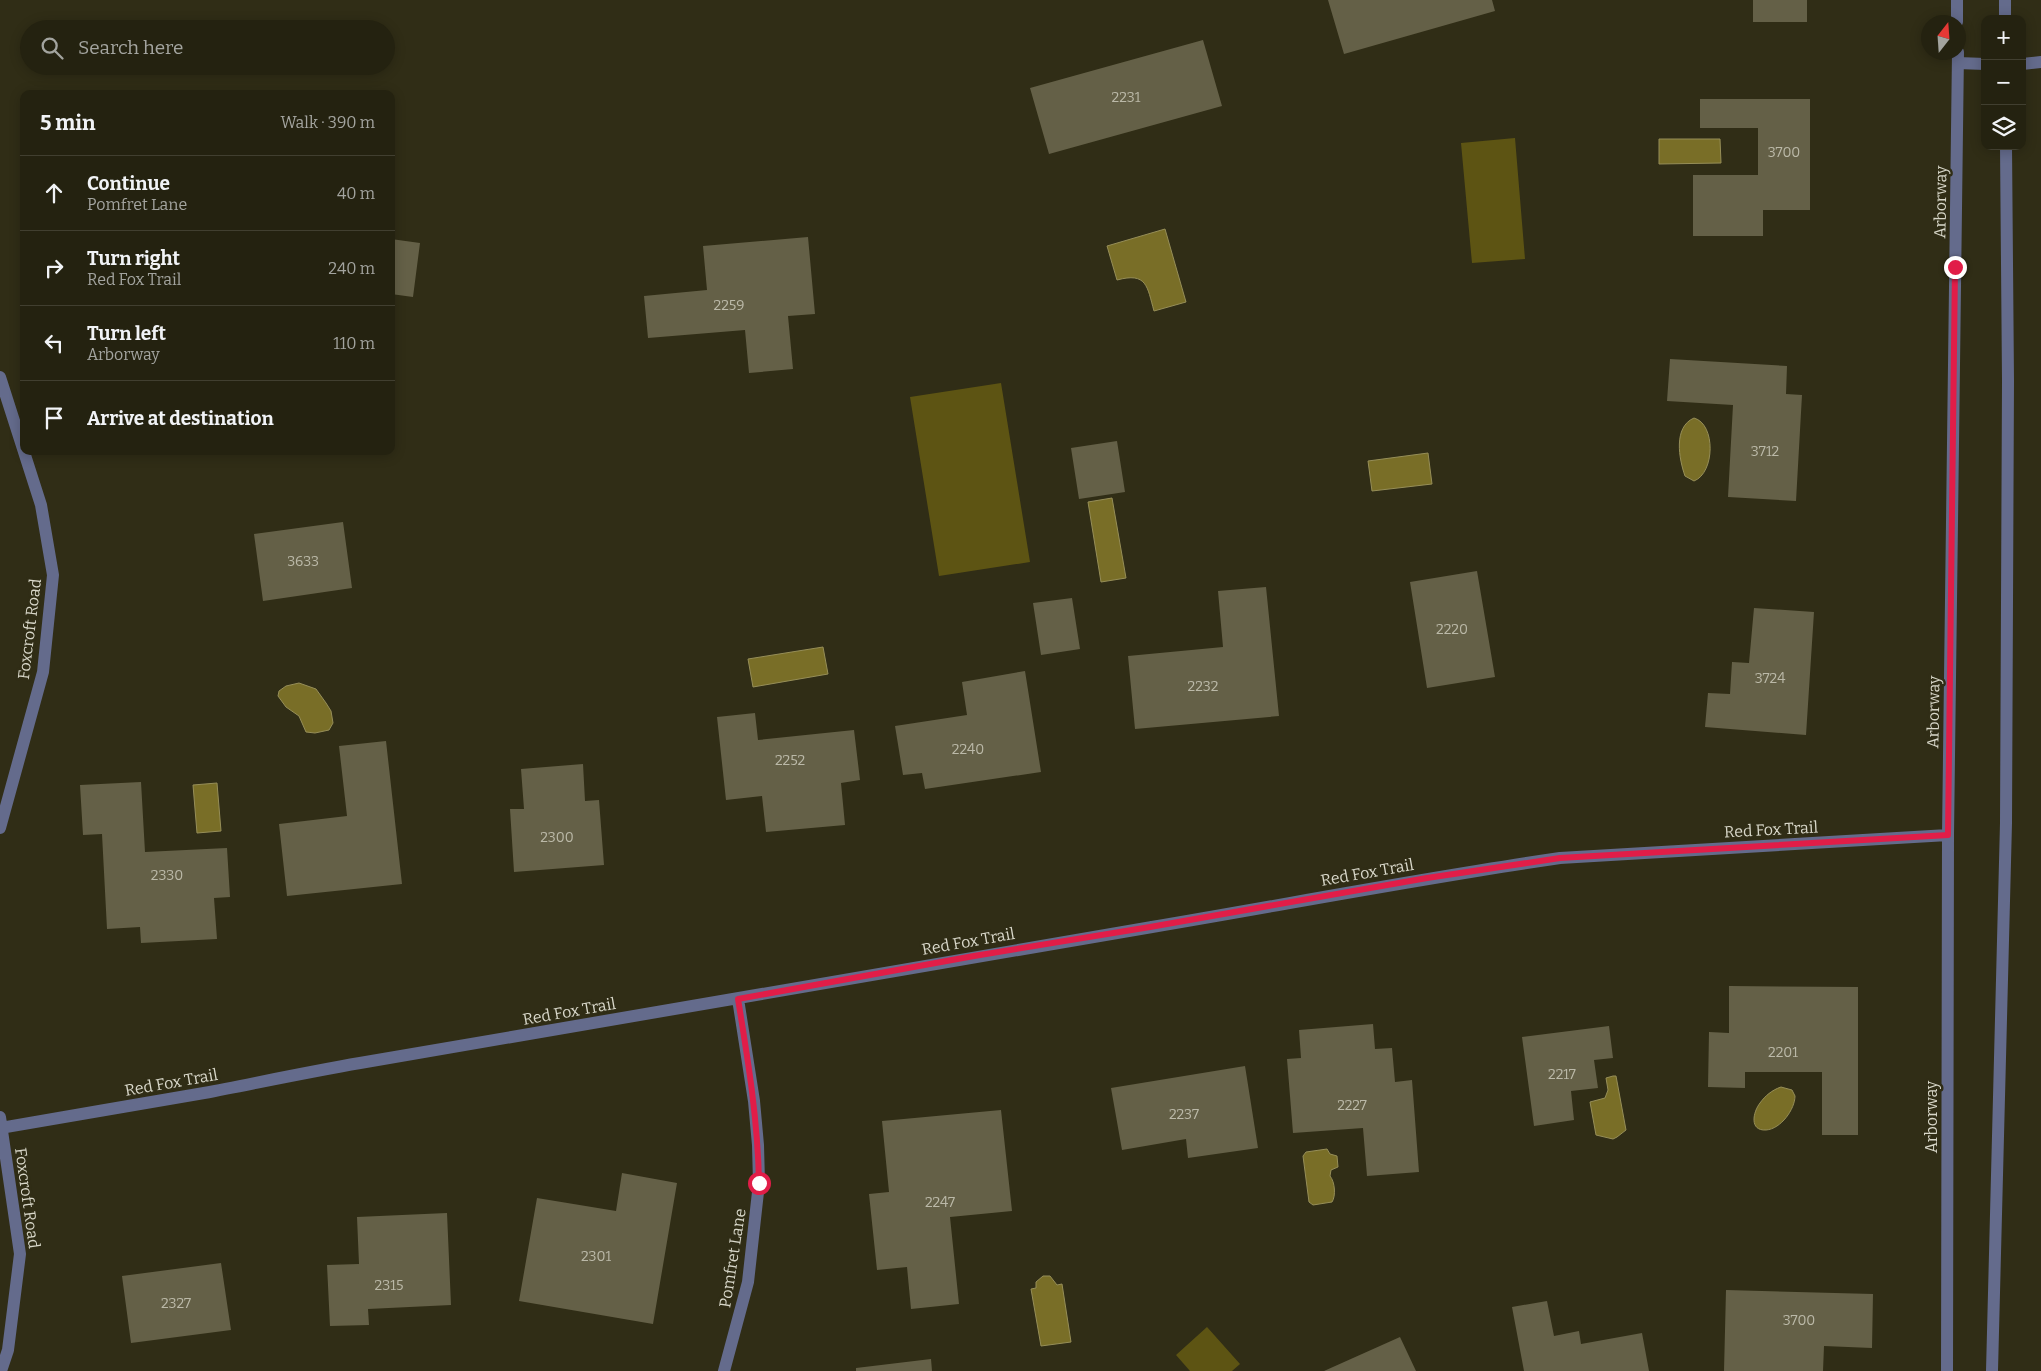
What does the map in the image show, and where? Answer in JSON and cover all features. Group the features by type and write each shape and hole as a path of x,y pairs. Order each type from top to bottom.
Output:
{"street":[{"path":"1957,0 1957,15"},
{"path":"2005,0 2005,15"},
{"name":"Arborway","path":"1947,1371 1948,835 1958,60"},
{"path":"1966,60 1981,63"},
{"path":"2026,64 2041,62"},
{"path":"1992,1371 2006,814 2008,381 2006,150"},
{"name":"Foxcroft Road","path":"0,377 20,439"},
{"name":"Foxcroft Road","path":"0,828 43,672 53,576 41,505 25,455"},
{"name":"Red Fox Trail","path":"0,1124 191,1095 357,1064 738,999 974,956 1427,878 1560,858 1948,835"},
{"name":"Pomfret Lane","path":"724,1371 748,1282 759,1183 754,1101 738,999"},
{"name":"Foxcroft Road","path":"0,1124 20,1254 8,1350 1,1371"}],"shaded area":[{"path":"1515,138 1525,259 1472,263 1461,143"},
{"path":"1659,139 1720,139 1721,163 1659,164"},
{"path":"1165,229 1186,302 1154,311 1144,283 1134,278 1117,280 1107,246"},
{"path":"1001,383 1030,562 939,576 910,397"},
{"path":"1694,418 1701,422 1706,429 1710,449 1706,469 1694,481 1685,476 1679,444 1683,428 1687,422"},
{"path":"1428,453 1432,484 1372,491 1368,461"},
{"path":"1112,498 1126,578 1101,582 1088,502"},
{"path":"823,647 828,674 753,687 748,659"},
{"path":"299,683 316,689 326,703 331,711 333,723 329,730 315,733 306,732 299,716 286,707 278,696 279,691 286,686"},
{"path":"217,783 221,831 197,833 193,785"},
{"path":"1616,1076 1626,1130 1613,1139 1596,1135 1590,1102 1605,1098 1608,1090 1606,1078"},
{"path":"1781,1087 1792,1090 1795,1096 1790,1112 1782,1122 1772,1129 1766,1130 1757,1127 1754,1116 1762,1100"},
{"path":"1327,1149 1330,1154 1337,1156 1338,1167 1331,1170 1330,1176 1334,1185 1334,1196 1332,1202 1313,1205 1309,1202 1303,1156 1306,1152"},
{"path":"1043,1276 1050,1276 1057,1285 1062,1284 1071,1342 1041,1346 1031,1289 1036,1288 1036,1282"},
{"path":"1207,1327 1240,1364 1232,1371 1190,1371 1176,1355"}],"building":[{"path":"1328,0 1492,0 1495,11 1344,54"},
{"path":"1753,0 1807,0 1807,22 1753,22"},
{"path":"1203,40 1222,106 1049,154 1030,88"},
{"path":"1700,99 1810,99 1810,210 1763,210 1763,236 1693,236 1693,175 1758,175 1758,128 1700,128"},
{"path":"808,237 815,314 788,316 793,369 749,373 745,330 648,338 644,296 707,290 703,246"},
{"path":"395,240 420,243 413,297 395,295"},
{"path":"1670,359 1787,366 1786,394 1802,395 1796,501 1728,497 1733,405 1667,401"},
{"path":"1117,441 1125,492 1079,499 1071,448"},
{"path":"343,522 352,588 263,601 254,534"},
{"path":"1477,571 1495,677 1427,688 1410,582"},
{"path":"1266,587 1279,716 1135,729 1128,656 1223,647 1218,591"},
{"path":"1072,598 1080,649 1041,655 1033,603"},
{"path":"1754,608 1814,612 1806,735 1705,727 1708,693 1730,694 1732,662 1749,663"},
{"path":"1025,671 1041,772 925,789 922,773 903,775 895,726 967,715 962,682"},
{"path":"755,713 758,740 854,730 860,780 841,783 845,825 766,832 762,796 726,800 717,717"},
{"path":"386,741 402,884 287,896 279,824 347,816 339,746"},
{"path":"583,764 585,801 599,800 604,865 514,872 510,809 524,809 521,769"},
{"path":"141,782 145,852 227,848 230,897 214,898 217,939 141,943 140,927 107,929 102,834 83,835 80,785"},
{"path":"1729,986 1858,987 1858,1135 1822,1135 1822,1072 1745,1072 1745,1088 1708,1087 1709,1032 1729,1033"},
{"path":"1373,1024 1375,1049 1392,1048 1395,1082 1412,1080 1419,1172 1367,1176 1363,1128 1293,1133 1287,1059 1301,1058 1299,1030"},
{"path":"1609,1026 1613,1058 1594,1060 1598,1088 1571,1091 1574,1120 1534,1126 1522,1037"},
{"path":"1245,1066 1258,1148 1188,1158 1186,1139 1122,1150 1111,1088"},
{"path":"1001,1110 1012,1211 950,1217 959,1304 911,1309 907,1267 877,1270 869,1194 889,1192 882,1121"},
{"path":"622,1173 677,1183 653,1324 519,1301 537,1198 616,1211"},
{"path":"447,1213 451,1305 368,1309 369,1325 330,1326 327,1265 359,1264 357,1217"},
{"path":"221,1263 231,1330 131,1343 122,1276"},
{"path":"1726,1290 1873,1294 1872,1348 1824,1346 1823,1371 1724,1371"},
{"path":"1547,1301 1554,1336 1579,1331 1581,1344 1642,1333 1649,1371 1524,1371 1512,1307"},
{"path":"1400,1337 1416,1371 1324,1371"},
{"path":"931,1359 932,1371 856,1371 856,1368"}],"route":[{"path":"759,1183 754,1101 738,999 974,956 1427,878 1560,858 1948,835 1955,267"}]}
